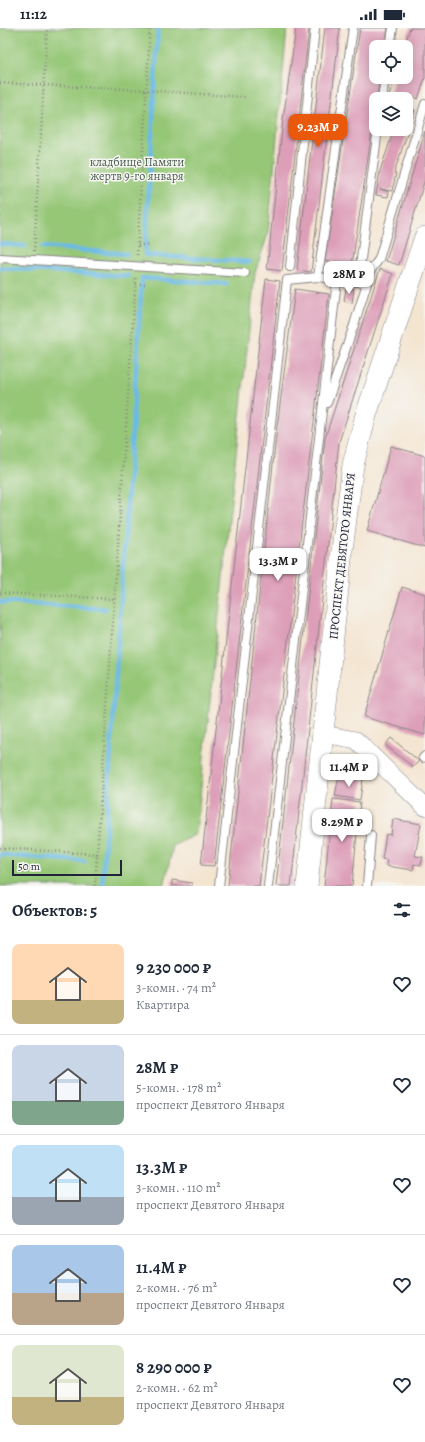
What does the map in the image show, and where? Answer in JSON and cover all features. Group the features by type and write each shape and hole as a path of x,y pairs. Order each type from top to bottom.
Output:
{"street":[{"name":"ПРОСПЕКТ ДЕВЯТОГО ЯНВАРЯ","path":"308,886 343,542 353,465 366,415 423,247"},
{"path":"323,734 356,740 425,807"}],"lane":[{"path":"290,267 315,28"},
{"path":"318,277 353,28"},
{"path":"391,40 393,28"},
{"path":"363,282 379,259 425,104"},
{"path":"322,416 354,325 363,282 377,136"},
{"path":"0,258 245,273"},
{"path":"219,886 287,280 318,277 363,282"},
{"path":"268,886 317,439 322,416 337,280"},
{"path":"366,886 371,835"}],"path":[{"path":"33,259 48,28"},
{"path":"95,886 136,284 145,90 150,28"},
{"path":"0,83 145,90 245,98"},
{"path":"138,245 148,245"},
{"path":"136,284 145,284"},
{"path":"0,593 115,599"},
{"path":"0,848 97,854"}],"green space":[{"name":"кладбище Памяти жертв 9-го января","path":"0,28 287,28 268,234 255,273 196,834 173,846 164,886 0,886"}],"building":[{"path":"296,28 309,28 282,271 267,269 283,120"},
{"path":"325,28 340,28 311,272 297,270"},
{"path":"360,28 388,28 386,40 369,40 369,84 379,84 378,92 369,92 369,136 371,136 352,265 346,264 345,274 329,271 331,262 325,261"},
{"path":"410,28 425,28 425,78 418,99 413,97 413,92 390,92 393,84 413,84 413,40 406,40"},
{"path":"425,131 425,179 399,265 386,261"},
{"path":"392,136 406,136 394,173 396,174 392,191 380,189 389,192 388,197 376,195 380,171"},
{"path":"380,269 393,274 339,442 291,886 276,886 325,438"},
{"path":"266,279 280,281 214,866 201,865"},
{"path":"346,288 354,289 352,303 344,301"},
{"path":"295,289 329,294 259,886 228,886 277,427"},
{"path":"391,446 425,456 425,548 367,531"},
{"path":"402,587 425,594 425,735 364,717"},
{"path":"391,738 419,761 413,767 385,745"},
{"path":"339,775 363,779 360,800 335,796"},
{"path":"333,799 360,802 352,886 324,886"},
{"path":"393,819 421,824 415,856 423,857 421,865 414,864 413,870 386,866 387,860 382,859 386,834 391,835"},
{"path":"172,880 192,883 192,886 172,886"}],"waterway":[{"path":"158,28 145,255 250,262"},
{"path":"0,244 25,246"},
{"path":"42,247 127,254"},
{"path":"0,268 129,276"},
{"path":"102,886 142,278 227,284"},
{"path":"0,602 106,609"},
{"path":"0,855 85,861"}]}
